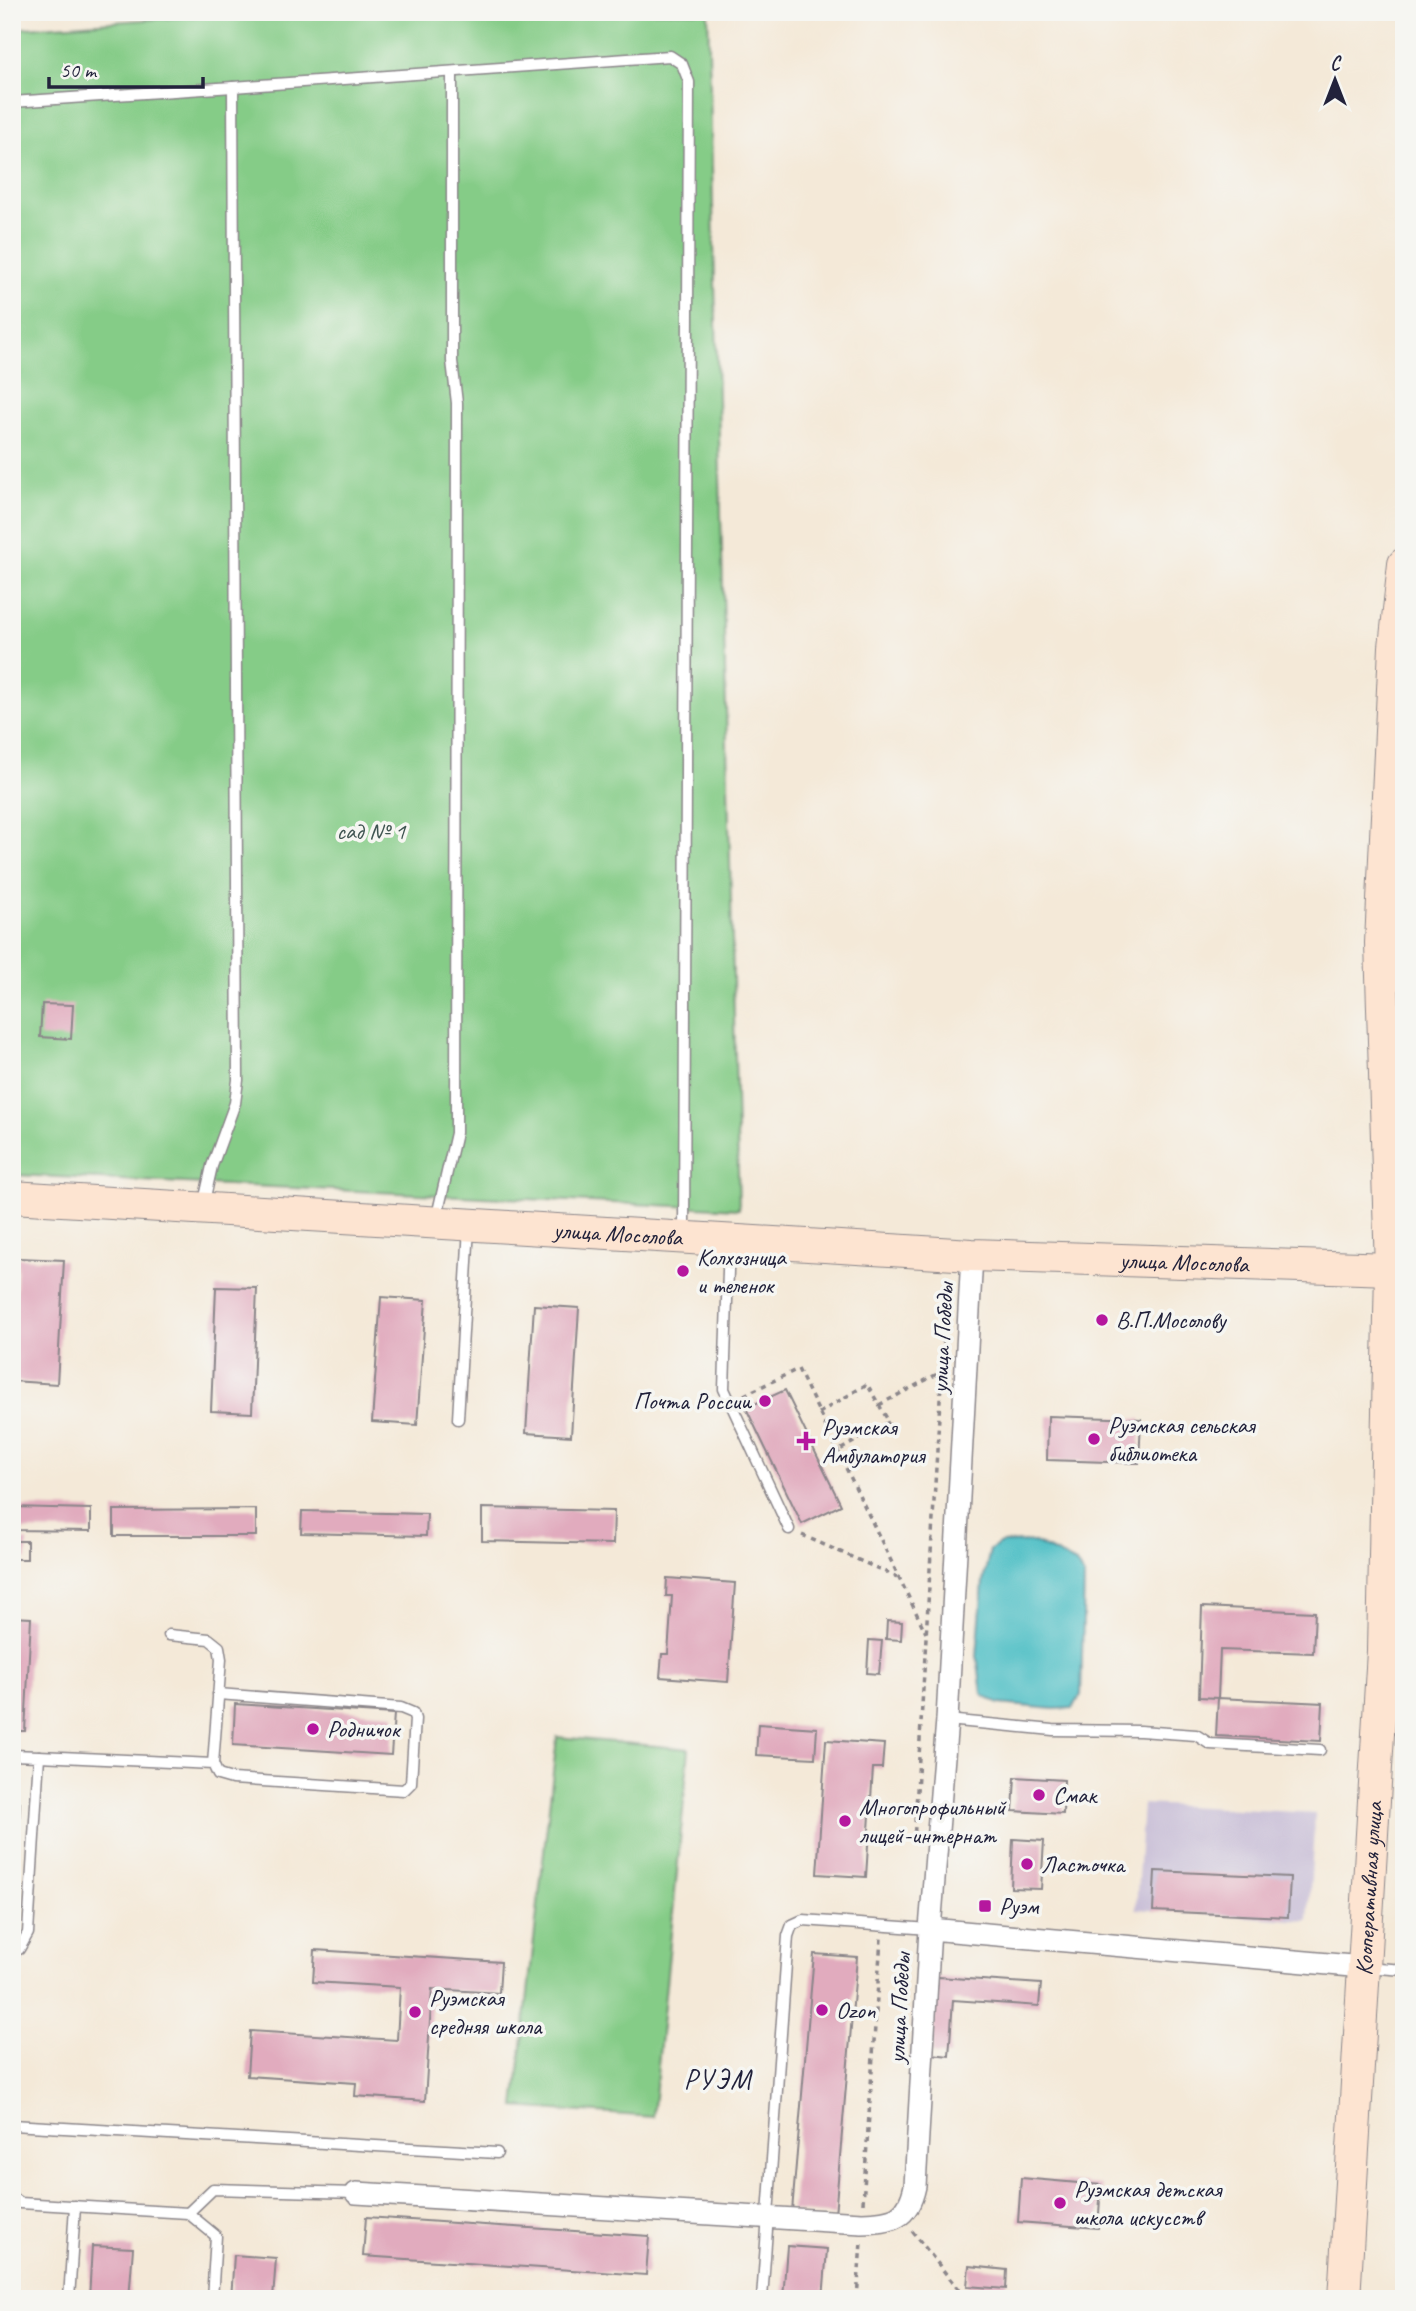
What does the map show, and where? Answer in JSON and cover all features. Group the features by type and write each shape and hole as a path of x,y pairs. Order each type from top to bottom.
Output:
{"street":[{"name":"Кооперативная улица","path":"1344,2299 1383,1651 1389,1605 1391,1269 1381,943 1395,647 1404,564"},
{"name":"улица Мосолова","path":"12,1197 960,1254 1391,1269"},
{"name":"улица Победы","path":"900,2215 911,2205 915,2186 930,1929 947,1720 960,1254"},
{"path":"930,1929 1363,1967"},
{"path":"356,2193 862,2223 882,2222 900,2215"}],"lane":[{"path":"12,102 670,56 682,64 689,82 684,1237"},
{"path":"435,1222 456,1133 457,403 452,361 452,72"},
{"path":"202,1208 212,1167 235,1103 238,1080 233,87"},
{"path":"458,1419 469,1224"},
{"path":"729,1240 724,1389 789,1529"},
{"path":"169,1635 209,1639 219,1647 221,1658 218,1694 213,1764 218,1775 232,1779 404,1790 411,1783 415,1719 412,1713 401,1708 218,1694"},
{"path":"947,1720 1053,1730 1196,1735 1210,1744 1320,1750"},
{"path":"12,1755 213,1764"},
{"path":"12,1951 19,1949 27,1933 39,1756"},
{"path":"762,2299 788,1936 792,1925 803,1920 930,1929"},
{"path":"1363,1967 1404,1969"},
{"path":"12,2125 497,2153"},
{"path":"188,2213 213,2189 356,2193"},
{"path":"12,2198 20,2203 188,2213 216,2236 212,2299"},
{"path":"69,2299 75,2206"}],"path":[{"path":"914,1844 942,1372 960,1254"},
{"path":"730,1402 798,1368 926,1634"},
{"path":"879,1405 942,1372"},
{"path":"819,1412 867,1384 890,1422 838,1451"},
{"path":"789,1529 899,1578"},
{"path":"857,2299 882,1926"},
{"path":"900,2215 966,2299"}],"shaded area":[{"path":"1143,1804 1315,1813 1308,1921 1136,1909"}],"green space":[{"name":"сад № 1","path":"258,12 708,12 739,1209 15,1175 12,1057 12,29"},
{"path":"557,1737 689,1749 653,2117 515,2107"}],"water":[{"path":"1034,1542 1076,1563 1084,1577 1081,1695 1073,1708 999,1704 982,1694 977,1656 983,1582 990,1550 1001,1543"}],"building":[{"path":"42,1004 73,1005 71,1039 40,1037"},
{"path":"18,1258 64,1260 57,1384 12,1381"},
{"path":"216,1287 257,1288 252,1413 211,1411"},
{"path":"381,1297 426,1300 417,1425 372,1422"},
{"path":"534,1305 579,1308 571,1436 526,1433"},
{"path":"785,1390 841,1505 802,1524 746,1408"},
{"name":"Руэмская сельская библиотека","path":"1048,1416 1141,1419 1139,1463 1047,1460"},
{"path":"12,1507 91,1509 91,1531 12,1530"},
{"path":"482,1508 614,1511 613,1544 482,1541"},
{"path":"256,1509 256,1536 114,1536 114,1510"},
{"path":"302,1511 427,1514 426,1536 301,1533"},
{"path":"12,1541 27,1541 27,1559 12,1559"},
{"path":"667,1578 735,1583 728,1682 660,1677 662,1654 668,1654 672,1596 666,1596"},
{"path":"1202,1607 1315,1612 1313,1653 1220,1650 1218,1698 1199,1697"},
{"path":"12,1617 31,1618 25,1731 12,1731"},
{"path":"887,1621 902,1622 901,1640 886,1639"},
{"path":"869,1640 882,1641 879,1674 867,1673"},
{"path":"1218,1698 1323,1703 1321,1741 1216,1736"},
{"name":"Родничок","path":"235,1704 394,1714 391,1755 233,1745"},
{"path":"758,1724 817,1728 815,1758 756,1755"},
{"name":"Многопрофильный лицей-интернат","path":"826,1740 884,1744 882,1768 873,1768 866,1877 817,1874"},
{"name":"Смак","path":"1015,1777 1064,1780 1063,1814 1013,1811"},
{"path":"12,1802 20,1802 14,1917 12,1916"},
{"name":"Ласточка","path":"1013,1839 1044,1841 1041,1889 1011,1888"},
{"path":"1155,1871 1290,1877 1288,1917 1153,1911"},
{"name":"Руэмская средняя школа","path":"315,1950 501,1962 499,1993 432,1989 425,2101 355,2096 356,2083 247,2076 250,2031 397,2040 400,1987 313,1982"},
{"path":"814,1954 857,1957 835,2215 792,2211"},
{"path":"938,1977 1041,1984 1039,2006 953,2000 949,2056 932,2054"},
{"name":"Руэмская детская школа искусств","path":"1021,2178 1101,2185 1098,2228 1018,2222"},
{"path":"366,2217 649,2236 646,2275 363,2256"},
{"path":"92,2246 133,2248 129,2299 89,2299"},
{"path":"787,2246 827,2249 823,2299 783,2299"},
{"path":"234,2255 276,2258 273,2299 231,2299"},
{"path":"969,2266 1007,2270 1006,2289 967,2286"}],"place":[{"name":"Колхозница и теленок","path":"683,1271"},
{"name":"В.П.Мосолову","path":"1102,1320"},
{"name":"Почта России","path":"765,1401"},
{"name":"Руэмская сельская библиотека","path":"1094,1439"},
{"name":"Руэмская Амбулатория","path":"806,1441"},
{"name":"Родничок","path":"313,1729"},
{"name":"Смак","path":"1039,1795"},
{"name":"Многопрофильный лицей-интернат","path":"845,1821"},
{"name":"Ласточка","path":"1027,1864"},
{"name":"Руэм","path":"985,1906"},
{"name":"Ozon","path":"822,2010"},
{"name":"Руэмская средняя школа","path":"415,2012"},
{"name":"Руэмская детская школа искусств","path":"1060,2203"}],"district":[{"name":"РУЭМ","path":"718,2079"}]}
